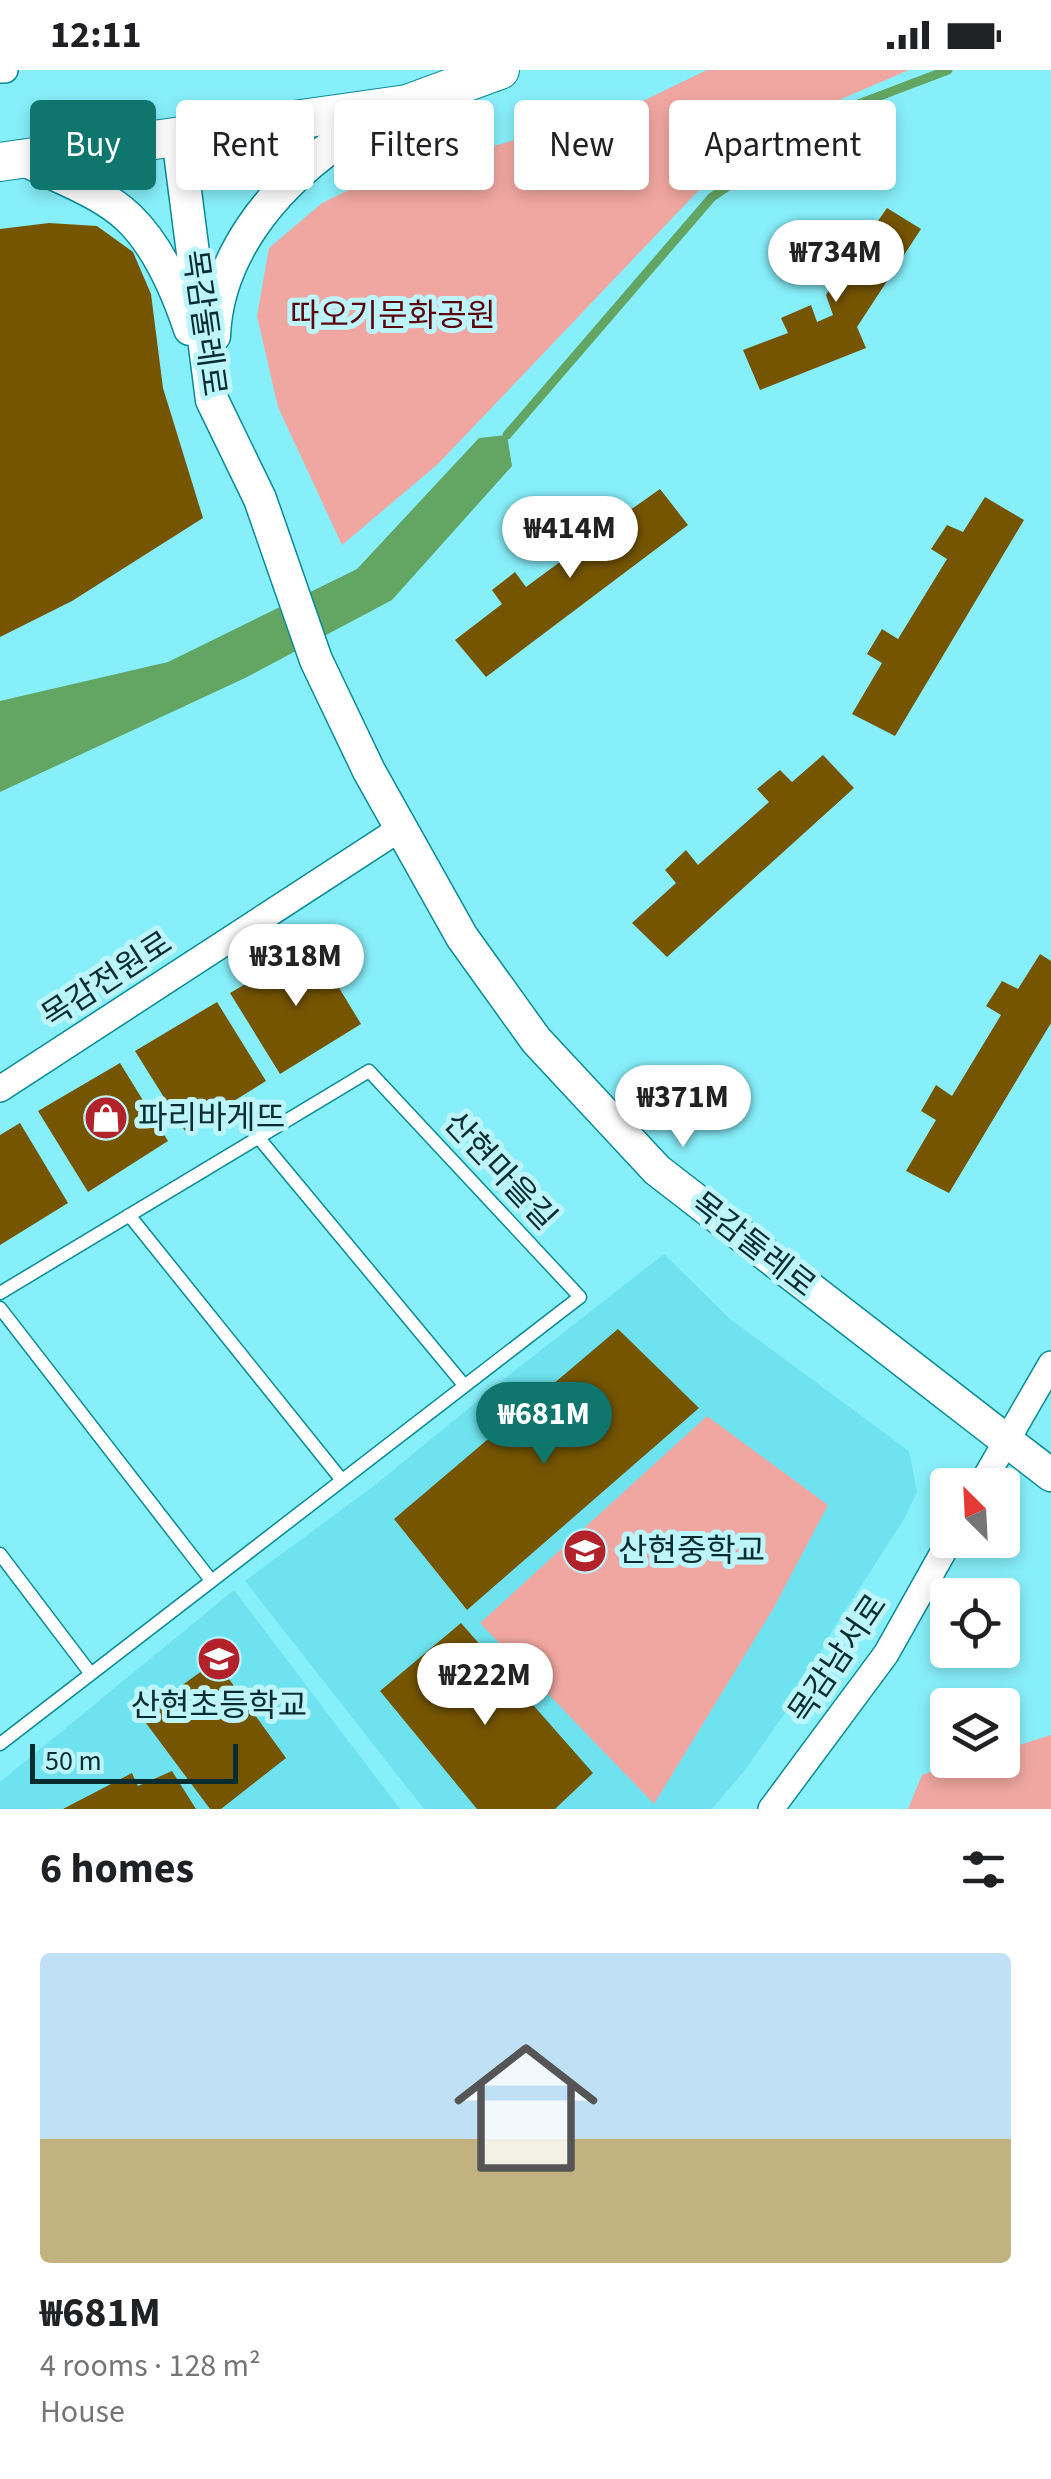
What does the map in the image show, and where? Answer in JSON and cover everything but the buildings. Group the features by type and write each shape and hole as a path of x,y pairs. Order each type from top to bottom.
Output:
{"main road":[{"path":"418,100 500,70"},
{"path":"12,161 176,137"}],"street":[{"path":"212,400 215,314 229,264 287,182 334,144"},
{"path":"12,161 128,216 152,246 185,313 212,400"},
{"name":"목감둘레로","path":"185,190 212,400 260,499 316,660 369,772 462,937 536,1040 657,1170 1051,1475"},
{"name":"목감전원로","path":"0,1089 401,828"},
{"path":"991,1468 1051,1364"},
{"name":"목감남서로","path":"772,1809 886,1654 940,1558"}],"lane":[{"name":"산현마을길","path":"0,1293 369,1071 580,1297 0,1744"},
{"path":"258,1138 464,1385"},
{"path":"129,1216 341,1479"},
{"path":"0,1308 210,1579"},
{"path":"0,1554 90,1674"}],"shaded area":[{"path":"507,435 512,466 392,600 245,678 0,792 0,701 168,662 357,569 479,438"},
{"name":"산현중학교","path":"664,1254 730,1319 909,1451 917,1492 903,1521 833,1629 801,1690 745,1770 712,1809 424,1809 245,1581 375,1485"},
{"name":"산현초등학교","path":"234,1590 400,1809 0,1809 0,1782"}],"green space":[{"name":"따오기문화공원","path":"707,70 909,70 839,100 669,100 669,190 699,190 438,464 342,545 278,407 257,316 269,248 322,203 349,190 494,190 494,146 514,140 514,190 649,190 649,100 645,100"},
{"path":"707,1416 828,1505 773,1609 654,1804 480,1623"},
{"path":"1051,1735 1051,1809 908,1809 922,1775 930,1772 930,1778 1020,1778 1020,1745"}],"waterway":[{"path":"507,435 712,197 840,111 948,70"}],"place":[{"name":"파리바게뜨","path":"106,1118"},
{"name":"산현중학교","path":"585,1551"},
{"name":"산현초등학교","path":"219,1659"}]}
